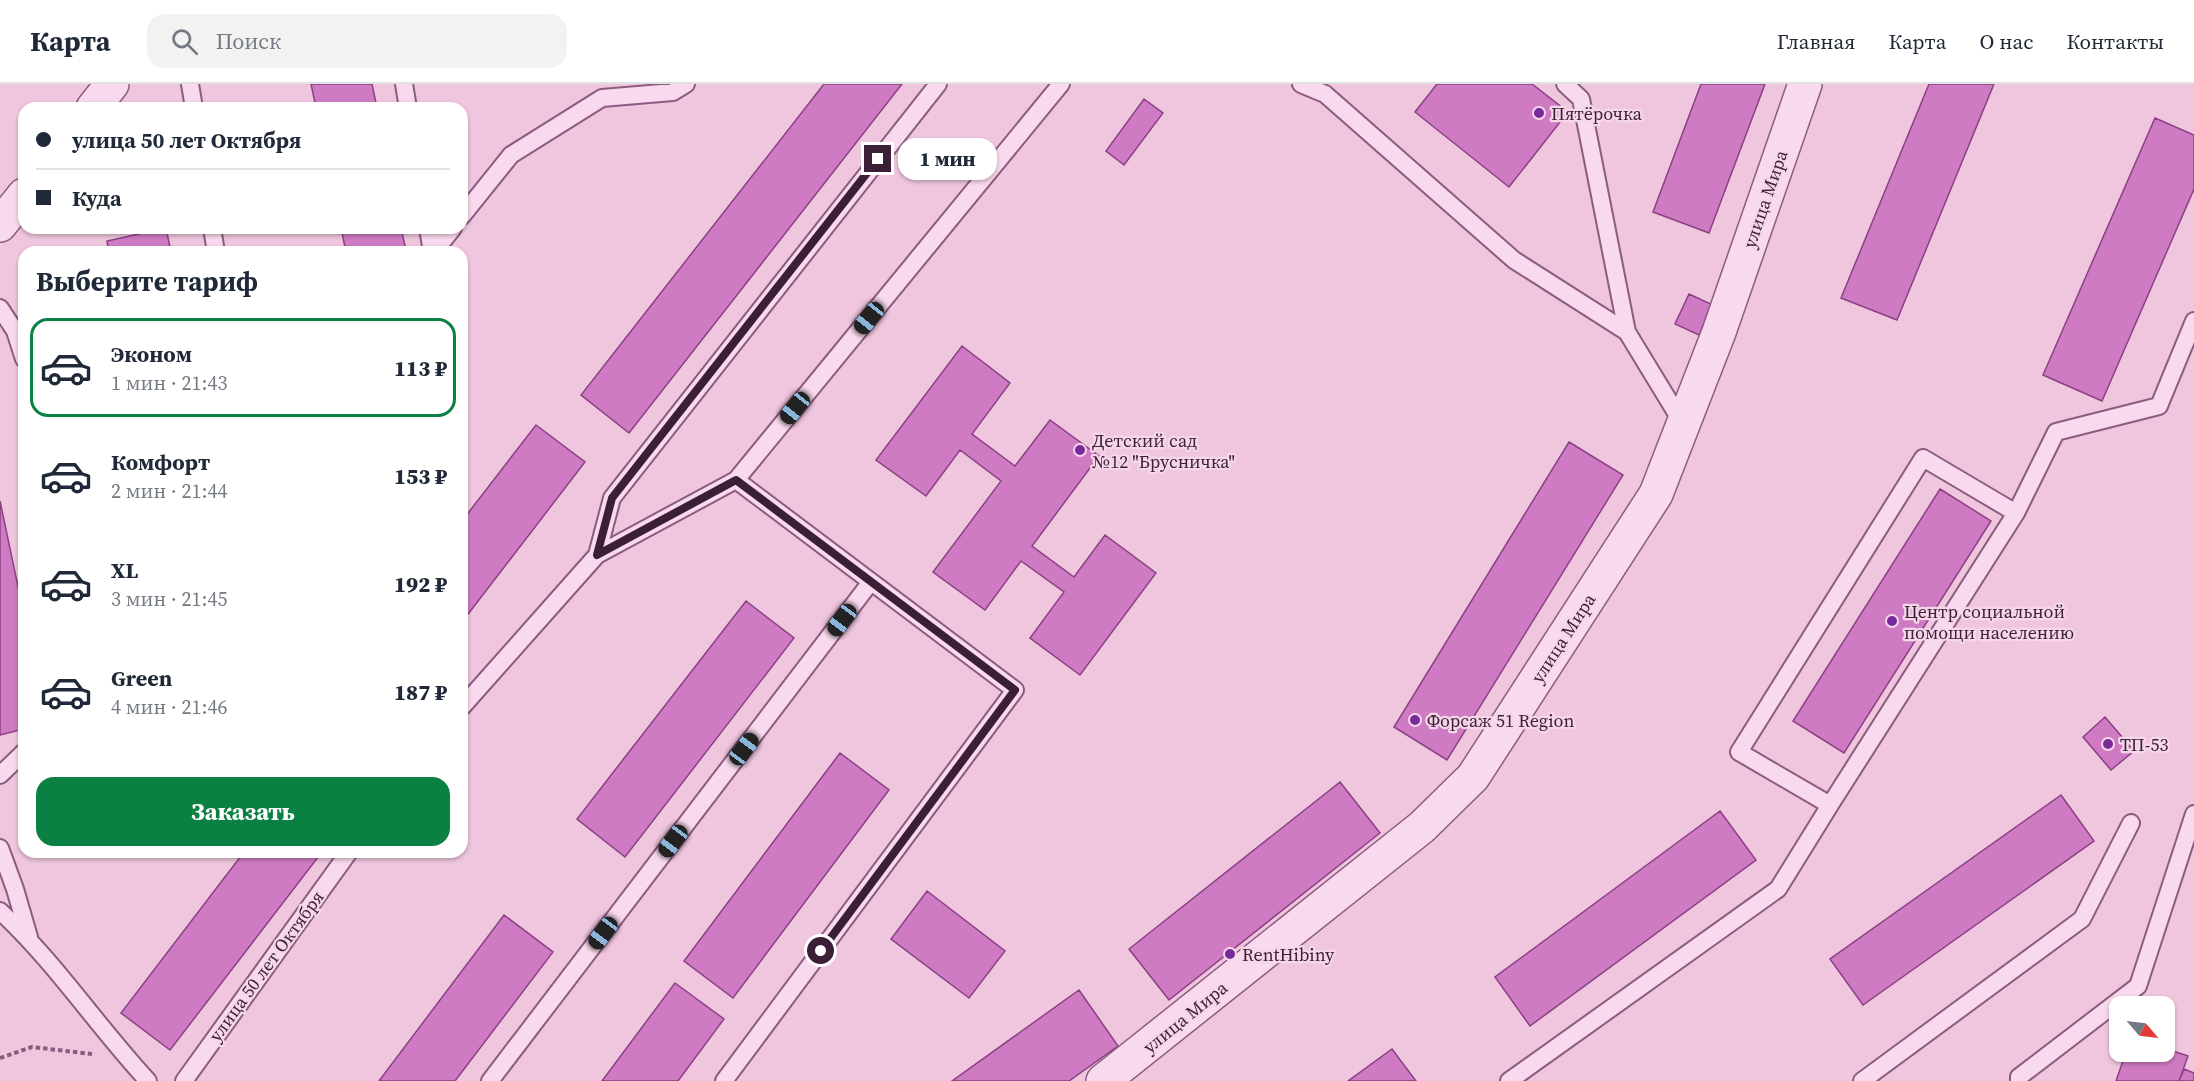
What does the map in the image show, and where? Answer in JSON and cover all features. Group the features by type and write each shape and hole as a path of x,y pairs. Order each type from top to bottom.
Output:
{"street":[{"path":"98,102 112,84"},
{"name":"улица Мира","path":"1103,1081 1422,827 1473,777 1656,494 1719,332 1805,84"},
{"path":"0,225 18,202"}],"lane":[{"path":"190,84 193,102"},
{"path":"404,84 407,102"},
{"path":"468,209 511,155 601,91 673,92 686,84"},
{"path":"597,555 612,498 938,84"},
{"path":"468,700 597,555 736,480 1060,84"},
{"path":"1301,84 1328,89 1514,260 1627,332"},
{"path":"1564,84 1581,99 1627,332 1683,424"},
{"path":"438,246 448,234"},
{"path":"0,308 15,331 18,340"},
{"path":"1509,1081 1778,889 2016,513 2056,432 2159,406 2194,321"},
{"path":"1830,805 1739,752 1923,458 2016,513"},
{"path":"724,1081 1015,690 736,480"},
{"path":"490,1081 870,583"},
{"path":"0,775 18,758"},
{"path":"2019,1081 2019,1077 2138,986 2194,814"},
{"path":"1862,1081 2082,919 2131,823"},
{"path":"0,848 29,938"},
{"name":"улица 50 лет Октября","path":"183,1081 345,858"},
{"path":"0,911 29,938 119,1050 148,1081"}],"path":[{"path":"0,1058 32,1047 88,1054 119,1050"}],"building":[{"path":"311,84 372,84 376,102 315,102"},
{"path":"824,84 902,84 629,433 581,395"},
{"path":"1437,84 1532,84 1568,112 1509,187 1415,112"},
{"path":"1701,84 1765,84 1709,233 1653,212"},
{"path":"1929,84 1994,84 1897,320 1841,298"},
{"path":"1144,99 1163,113 1124,165 1106,151"},
{"path":"2155,118 2194,135 2194,189 2102,401 2043,375"},
{"path":"139,234 167,234 170,246 108,246 107,241"},
{"path":"342,234 402,234 405,246 345,246"},
{"path":"1689,294 1713,305 1699,335 1675,324"},
{"path":"962,346 1010,383 972,434 1015,466 1050,420 1099,456 1032,546 1074,577 1105,535 1156,573 1080,675 1030,638 1064,592 1021,561 985,610 933,572 1001,481 960,450 926,496 876,460"},
{"path":"536,425 585,462 468,614 468,513"},
{"path":"1569,442 1623,475 1447,760 1394,727"},
{"name":"Центр социальной помощи населению","path":"1940,489 1991,521 1844,753 1793,721"},
{"path":"0,501 18,586 18,730 0,735"},
{"path":"746,601 794,638 625,857 577,819"},
{"name":"ТП-53","path":"2105,717 2134,751 2111,770 2083,737"},
{"path":"840,753 889,790 733,998 684,961"},
{"path":"1340,782 1380,833 1169,1000 1129,949"},
{"path":"2061,795 2094,841 1863,1005 1830,959"},
{"path":"1720,811 1756,860 1530,1026 1495,977"},
{"path":"239,858 317,858 170,1050 121,1013"},
{"path":"927,891 1005,951 969,998 891,939"},
{"path":"504,915 553,952 455,1081 379,1081"},
{"path":"675,983 724,1019 678,1081 602,1081"},
{"path":"1079,990 1118,1046 1069,1081 952,1081"},
{"path":"1392,1049 1416,1081 1348,1081"},
{"path":"2175,1052 2188,1056 2179,1081 2116,1081 2123,1062 2175,1062"},
{"path":"2184,1069 2194,1073 2194,1081 2179,1081"}],"place":[{"name":"Пятёрочка","path":"1539,113"},
{"name":"Детский сад №12 \"Брусничка\"","path":"1080,450"},
{"name":"Центр социальной помощи населению","path":"1892,621"},
{"name":"Форсаж 51 Region","path":"1415,720"},
{"name":"ТП-53","path":"2108,744"},
{"name":"RentHibiny","path":"1230,954"}],"route":[{"path":"821,951 1015,690 736,480 597,555 612,498 878,159"}]}
